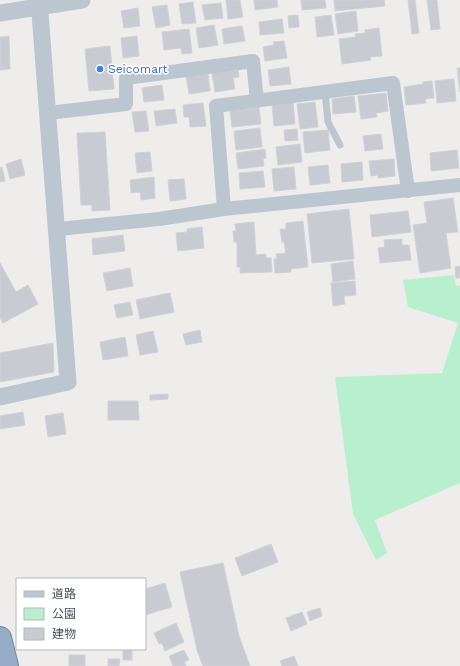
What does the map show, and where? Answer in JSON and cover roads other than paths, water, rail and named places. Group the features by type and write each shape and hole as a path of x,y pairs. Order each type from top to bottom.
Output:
{"highway":[{"path":"0,638 7,666"}],"street":[{"path":"0,12 39,3 82,0"},
{"path":"0,397 68,382 58,229 39,3"},
{"path":"48,113 126,104 126,78 253,61 257,101"},
{"path":"224,209 216,106 393,83 408,191"},
{"path":"58,229 159,219 224,209 460,185"}],"lane":[{"path":"325,92 328,122 340,145"}],"place":[{"name":"Seicomart","path":"100,69"}]}
